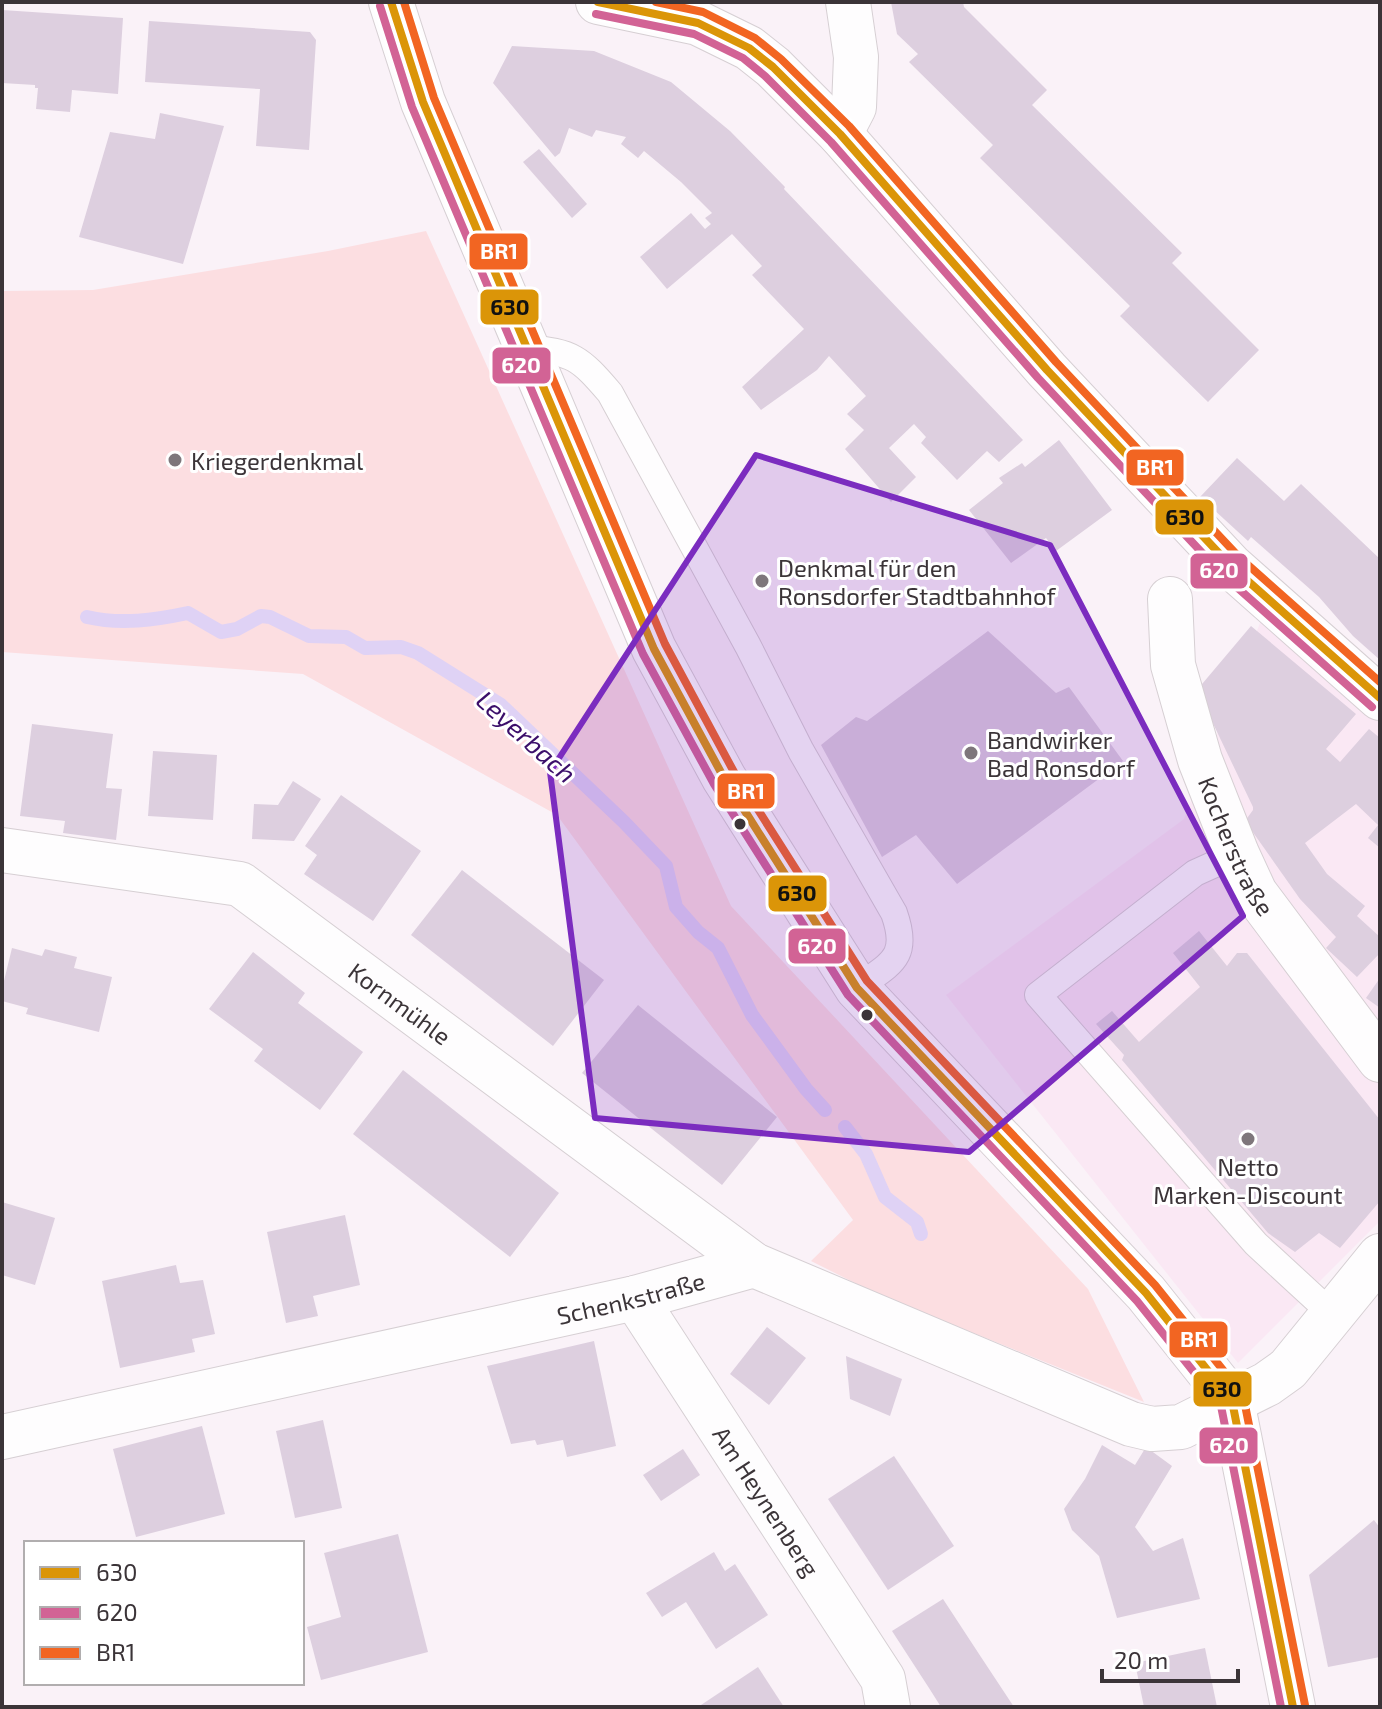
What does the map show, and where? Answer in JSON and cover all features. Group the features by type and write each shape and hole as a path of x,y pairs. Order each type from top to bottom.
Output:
{"street":[{"path":"391,2 423,102 654,649 724,778 857,988 1146,1293 1232,1401 1293,1707"},
{"path":"598,2 698,23 723,33 773,67 840,134 1047,370 1231,566 1380,698"},
{"path":"840,134 854,107 856,57 848,2"},
{"name":"Kocherstraße","path":"1170,599 1173,665 1200,760 1237,854 1255,893 1380,1060"},
{"name":"Kornmühle","path":"2,850 240,884 754,1265"},
{"path":"754,1265 797,1286 1131,1424 1152,1429 1181,1427 1267,1384 1288,1369 1380,1256"},
{"name":"Schenkstraße","path":"2,1437 635,1298 754,1265"},
{"name":"Am Heynenberg","path":"635,1298 883,1679 888,1707"}],"lane":[{"path":"526,348 567,354 585,364 610,393 748,646 801,751 894,913 902,935 899,951 890,964 857,988"},
{"path":"1237,854 1195,873 1038,995 1256,1244 1332,1314"}],"highlighted area":[{"path":"756,455 1050,545 1243,916 969,1152 595,1118 550,772"}],"shaded area":[{"path":"426,231 731,906 1088,1289 1144,1402 877,1294 811,1261 853,1220 557,815 303,674 2,652 2,291 93,290 328,251"},
{"path":"1265,610 1380,712 1380,1221 1238,1363 946,995 1184,819"}],"building":[{"path":"891,2 963,2 964,7 1047,90 1032,105 1182,253 1172,263 1259,350 1208,402 1120,316 1130,306 980,158 993,145 909,62 918,54 897,34"},
{"path":"2,10 123,18 118,94 72,90 70,112 36,109 38,88 35,85 2,83"},
{"path":"149,21 310,32 316,40 309,150 256,146 260,89 145,82"},
{"path":"512,46 594,51 671,82 730,131 1023,440 999,462 987,451 957,480 921,443 926,437 914,424 889,448 916,477 891,502 845,449 864,430 847,414 866,396 829,356 817,370 761,410 742,387 804,329 752,275 762,266 732,234 667,289 640,257 691,213 705,229 711,224 705,218 712,213 644,151 638,158 621,144 626,137 596,130 592,137 569,128 560,153 555,157 493,83"},
{"path":"160,113 224,126 183,264 79,237 110,132 155,139"},
{"path":"539,149 587,204 572,218 523,162"},
{"path":"1059,440 1112,510 1056,551 1046,538 1011,563 969,510 1003,483 999,478 1022,463 1025,467"},
{"path":"1237,458 1284,501 1301,484 1380,559 1380,660 1353,636 1319,597 1251,537 1248,541 1200,497"},
{"path":"1251,626 1356,714 1326,749 1340,762 1369,729 1380,738 1380,848 1368,838 1378,825 1356,804 1305,843 1327,874 1365,906 1357,916 1380,937 1380,953 1357,977 1326,948 1336,937 1300,899 1245,821 1253,807 1197,690"},
{"name":"Bandwirker Bad Ronsdorf","path":"988,631 1056,693 1069,687 1123,761 957,884 916,835 882,857 821,745 856,717 867,721"},
{"path":"32,724 113,734 106,788 122,789 116,840 63,833 65,821 20,816"},
{"path":"153,751 217,755 213,820 148,816"},
{"path":"293,781 321,799 294,841 252,839 254,804 278,805"},
{"path":"341,795 421,851 373,921 304,874 317,855 305,846"},
{"path":"462,870 604,980 553,1046 411,935"},
{"path":"1199,931 1227,966 1237,953 1247,953 1380,1120 1380,1201 1340,1248 1319,1233 1295,1252 1268,1233 1122,1060 1124,1055 1096,1024 1112,1011 1139,1042 1200,987 1173,953"},
{"path":"12,948 42,956 45,949 77,957 74,968 112,977 99,1032 26,1014 28,1008 2,1001"},
{"path":"253,952 305,993 298,1003 363,1052 320,1110 254,1061 263,1049 209,1009"},
{"path":"1380,978 1380,1008 1366,998"},
{"path":"638,1005 777,1117 722,1185 582,1073"},
{"path":"403,1070 559,1193 510,1257 353,1134"},
{"path":"2,1202 55,1218 35,1285 2,1275"},
{"path":"345,1215 360,1285 313,1296 318,1316 286,1323 267,1232"},
{"path":"176,1265 180,1283 203,1280 215,1334 192,1339 195,1352 120,1368 102,1281"},
{"path":"767,1327 806,1358 769,1405 730,1374"},
{"path":"594,1341 616,1446 567,1457 563,1440 537,1445 535,1440 511,1444 487,1366"},
{"path":"846,1356 902,1379 890,1416 850,1399"},
{"path":"323,1420 342,1508 295,1518 276,1431"},
{"path":"202,1426 225,1514 136,1537 113,1449"},
{"path":"1102,1445 1135,1465 1146,1447 1172,1466 1135,1527 1153,1551 1183,1538 1200,1599 1117,1618 1099,1556 1072,1530 1064,1509 1085,1479"},
{"path":"683,1449 700,1475 661,1501 643,1475"},
{"path":"894,1456 954,1546 888,1590 828,1499"},
{"path":"1374,1520 1380,1528 1380,1657 1328,1667 1309,1575"},
{"path":"398,1534 428,1652 321,1680 307,1627 341,1617 324,1553"},
{"path":"714,1552 725,1571 735,1564 768,1615 716,1649 686,1602 662,1617 646,1593"},
{"path":"943,1599 1014,1707 941,1707 892,1631"},
{"path":"1205,1648 1217,1707 1144,1707 1135,1663"},
{"path":"758,1667 784,1707 698,1707"}],"waterway":[{"name":"Leyerbach","path":"87,617 138,621 188,613 221,632 237,629 261,616 270,617 309,636 346,637 365,648 401,647 418,653 501,705 666,866 676,907 698,932 718,948 752,1015 825,1110"},
{"name":"Leyerbach","path":"845,1127 866,1154 885,1197 917,1222 921,1234"}],"transit line":[{"name":"630","path":"391,2 423,102 654,649 724,778 857,988 1146,1293 1232,1401 1293,1707"},
{"name":"BR1","path":"404,2 434,98 665,644 734,772 867,981 1155,1285 1243,1395 1305,1705"},
{"name":"630","path":"598,2 698,23 749,48 773,67 840,134 1047,370 1231,566 1380,698"},
{"name":"BR1","path":"656,2 703,12 755,38 781,59 849,126 1056,362 1239,557 1380,682"},
{"name":"620","path":"380,6 412,107 643,654 714,784 848,995 1137,1301 1221,1406 1281,1707"},
{"name":"620","path":"596,14 694,34 743,58 765,76 831,142 1038,378 1222,574 1372,707"}],"place":[{"name":"Kriegerdenkmal","path":"175,460"},
{"name":"Denkmal für den Ronsdorfer Stadtbahnhof","path":"762,581"},
{"name":"Bandwirker Bad Ronsdorf","path":"971,753"},
{"name":"Netto Marken-Discount","path":"1248,1139"}]}
